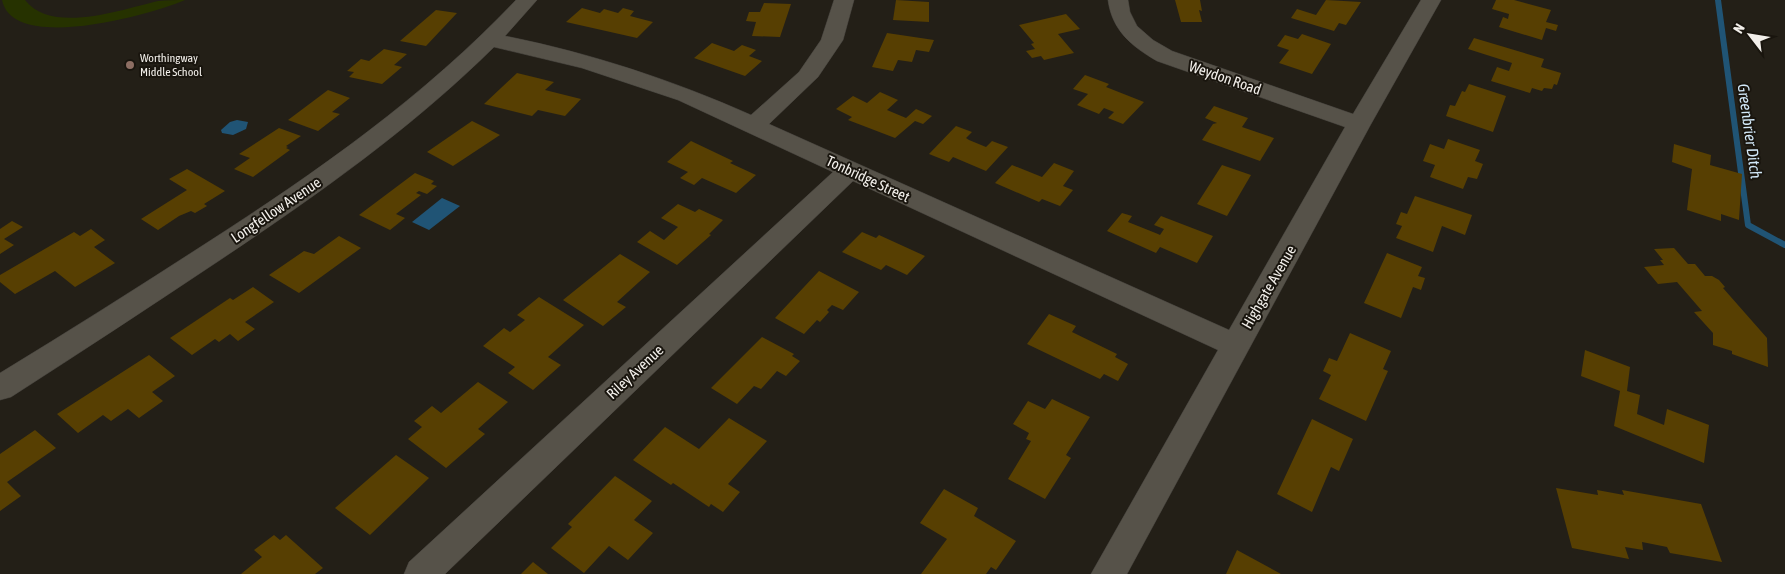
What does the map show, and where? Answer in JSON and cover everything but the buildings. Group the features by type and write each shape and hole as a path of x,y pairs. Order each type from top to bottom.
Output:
{"street":[{"name":"Longfellow Avenue","path":"4,381 196,263 334,170 428,97 492,40 527,0"},
{"path":"754,125 807,77 832,40 844,0"},
{"name":"Weydon Road","path":"1118,0 1122,18 1132,34 1150,49 1174,61 1358,124"},
{"name":"Highgate Avenue","path":"1108,574 1358,124 1431,0"},
{"name":"Tonbridge Street","path":"492,40 538,49 612,69 686,95 754,125 849,171 1235,345"},
{"name":"Riley Avenue","path":"421,574 849,171"}],"green space":[{"path":"2,0 25,0 37,10 52,16 70,18 89,17 158,1 185,0 144,14 116,20 86,26 56,27 31,25 12,16"}],"water":[{"path":"237,120 248,122 246,129 233,135 222,133 221,130 230,122"},
{"path":"442,198 460,206 429,230 412,222"}],"waterway":[{"name":"Greenbrier Ditch","path":"1718,0 1748,225 1785,245"}],"place":[{"name":"Worthingway Middle School","path":"130,65"}]}
